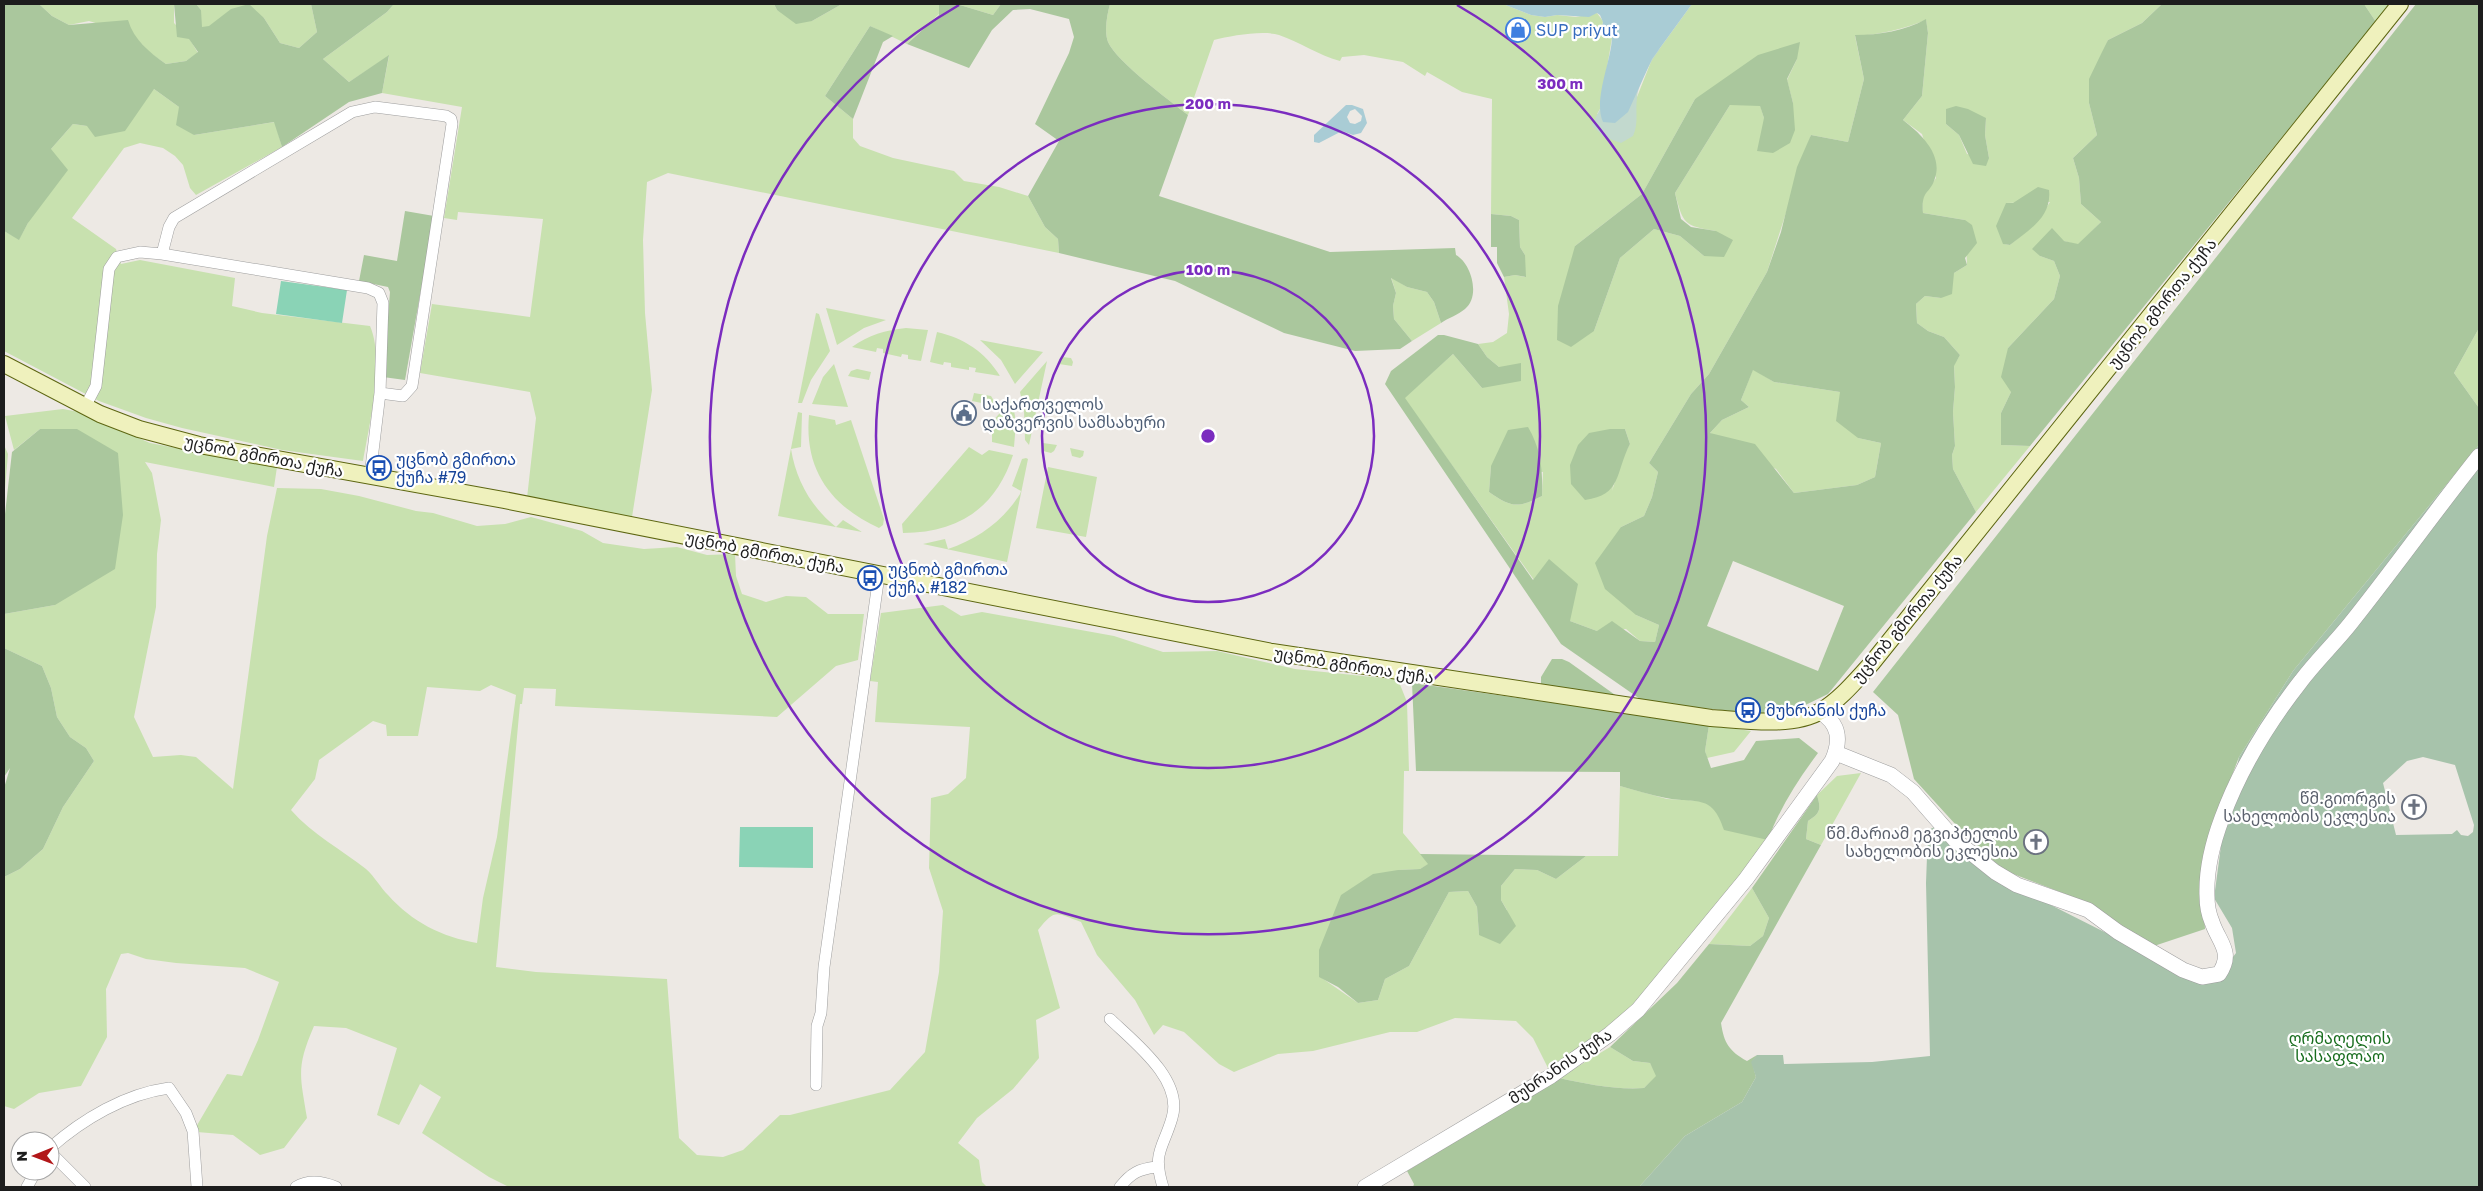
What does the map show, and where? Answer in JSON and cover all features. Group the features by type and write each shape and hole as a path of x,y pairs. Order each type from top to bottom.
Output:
{"main road":[{"name":"უცნობ გმირთა ქუჩა","path":"4,364 85,407 139,429 198,445 504,500 1272,652 1711,718 1764,721 1797,720 1820,712 1848,689 1917,609 2400,4"}],"street":[{"path":"162,254 168,228 174,218 352,112 375,108 446,116 451,119 452,124 412,386 404,396 380,393"},
{"path":"85,407 96,386 109,269 112,261 117,257 140,252 162,254 375,290 382,297 383,303 380,393 370,476"},
{"path":"1820,712 1829,717 1837,730 1836,753 1891,775 1913,792 1954,840 2002,876 2016,884 2088,910 2118,932 2183,970 2202,977 2219,974 2225,964 2226,956 2224,947 2212,922 2207,896 2211,856 2222,819 2245,765 2262,735 2300,681 2349,625 2479,456"},
{"path":"816,1085 817,1026 821,1013 824,967 880,575"},
{"name":"მუხრანის ქუჩა","path":"1365,1187 1551,1076 1610,1034 1638,1010 1746,879 1836,753"},
{"path":"1110,1019 1156,1063 1174,1097 1173,1116 1162,1143 1156,1167 1163,1187"},
{"path":"60,1139 71,1129 122,1102 150,1091 169,1088 186,1113 193,1131 197,1187"},
{"path":"60,1162 85,1187"},
{"path":"1120,1187 1128,1176 1141,1168 1156,1167"},
{"path":"296,1187 303,1182 323,1182 336,1187"}],"green space":[{"path":"4,4 39,4 52,16 69,25 128,20 138,40 166,64 186,61 198,52 189,39 177,37 174,4 196,4 201,10 202,27 209,26 231,9 249,4 264,18 280,43 299,48 317,32 311,4 394,4 387,12 323,59 349,82 389,55 382,93 349,102 282,147 274,122 194,135 176,125 179,107 154,89 125,131 95,137 87,126 73,124 51,149 68,170 28,223 19,240 4,231"},
{"path":"39,4 174,4 174,23 189,38 198,53 186,61 166,64 150,53 132,34 89,21 69,25 52,16"},
{"path":"196,4 311,4 317,32 299,48 280,43 264,18 232,9 209,27 201,27 201,10"},
{"path":"394,4 774,4 777,10 812,21 842,4 939,4 939,14 907,44 870,26 825,96 853,119 853,138 860,146 893,158 954,171 964,181 999,187 1028,196 1045,227 1058,239 1059,253 668,173 647,182 643,240 645,313 652,390 632,517 527,498 536,418 530,392 420,373 432,304 530,317 543,219 458,212 457,220 444,218 462,107 382,93 389,56 349,82 323,59 387,12"},
{"path":"774,4 842,4 812,21 796,24 777,10"},
{"path":"939,4 961,4 993,15 1001,4 1110,4 1106,33 1108,42 1113,50 1144,80 1188,115 1159,196 1330,252 1455,248 1456,255 1470,272 1473,288 1470,303 1465,309 1441,323 1434,302 1427,292 1407,287 1391,278 1396,293 1393,306 1394,319 1412,341 1400,349 1355,351 1284,333 1175,281 1059,253 1058,239 1045,227 1028,196 1059,141 1035,124 1069,53 1074,37 1069,19 1030,9 1013,10 992,30 969,68 907,44 939,15"},
{"path":"961,4 1001,4 993,15"},
{"path":"1110,4 1503,4 1531,15 1545,17 1557,15 1576,17 1597,13 1603,21 1602,28 1612,38 1600,109 1597,114 1637,97 1652,59 1692,4 2162,4 2142,23 2108,40 2089,103 2097,135 2073,158 2079,178 2081,204 2101,222 2078,245 2064,241 2040,256 2054,261 2060,276 2054,299 2008,348 2011,392 2001,413 2001,445 2030,446 1976,512 1953,469 1952,455 1955,446 1953,412 1954,365 1960,355 1944,337 1928,331 1917,323 1916,304 1925,296 1941,298 1954,273 1967,265 1965,220 1923,213 1922,198 1936,178 1922,134 1903,120 1922,96 1928,33 1926,20 1891,31 1855,36 1864,79 1848,142 1811,135 1767,272 1709,374 1691,394 1649,463 1658,472 1652,497 1644,516 1621,527 1636,615 1659,625 1655,642 1640,641 1626,629 1597,631 1570,621 1534,580 1404,398 1453,354 1482,388 1499,367 1487,357 1478,344 1493,342 1507,333 1509,314 1504,277 1515,275 1525,277 1525,255 1520,247 1519,220 1511,216 1491,214 1492,99 1462,92 1427,72 1425,76 1403,62 1364,55 1342,57 1340,61 1279,35 1255,33 1214,40 1188,115 1144,80 1113,50 1108,42 1106,33","holes":["1797,59 1787,80 1793,103 1764,118 1760,105 1730,105 1675,193 1680,211 1686,222 1697,227 1716,231 1704,256 1680,236 1654,229 1620,258 1594,331 1575,246 1642,194 1695,99","1986,118 1985,135 1989,158 1967,154 1959,135 1946,124","2050,202 2035,224 2010,245 2004,244 2006,203","1625,429 1630,444 1622,459 1612,491","1491,466 1543,472 1542,496 1520,504 1503,501 1489,492"]},
{"path":"2162,4 2364,4 2376,22 2030,446 2001,445 2001,413 2011,392 2001,377 2008,348 2054,299 2060,276 2054,261 2040,256 2032,249 2052,228 2064,241 2078,244 2101,222 2081,204 2079,178 2073,158 2097,135 2089,103 2089,79 2108,40 2142,23"},
{"path":"2364,4 2391,4 2376,22"},
{"path":"2416,4 2479,4 2479,328 2454,373 2479,408 2479,445 2293,671 2239,757 2210,833 2203,893 2205,929 2151,947 2081,900 2003,870 1956,825 1914,779 1898,715 1873,692"},
{"path":"1926,19 1928,33 1922,96 1903,120 1923,138 1936,161 1935,178 1923,200 1923,213 1965,220 1972,225 1977,243 1965,258 1967,265 1954,273 1952,294 1941,298 1925,296 1916,304 1917,323 1928,331 1944,337 1960,355 1954,366 1953,412 1955,446 1952,455 1953,469 1976,512 1828,694 1787,714 1746,713 1643,701 1561,644 1385,384 1391,371 1438,335 1478,344 1487,357 1499,367 1521,363 1521,381 1482,388 1453,354 1405,398 1533,580 1549,559 1578,584 1570,621 1597,631 1612,621 1640,641 1655,642 1659,625 1636,615 1605,589 1595,563 1621,527 1644,516 1652,497 1658,472 1649,463 1691,394 1709,374 1767,272 1781,232 1797,167 1811,135 1848,142 1864,79 1855,35 1892,32","holes":["1753,370 1774,382 1840,392 1836,421 1858,438 1881,443 1875,477 1857,485 1794,493 1755,444 1710,433 1722,420 1749,407 1741,400","1733,561 1844,606 1818,671 1707,626"]},
{"path":"870,26 893,36 883,42 853,119 825,96"},
{"path":"1800,42 1797,59 1787,79 1793,103 1795,130 1790,143 1773,153 1757,151 1764,118 1760,106 1730,105 1675,193 1681,219 1691,227 1716,231 1733,240 1724,257 1704,256 1680,236 1654,229 1620,258 1594,331 1571,347 1557,340 1558,306 1575,246 1642,194 1695,99 1758,55"},
{"path":"1660,49 1642,79 1636,103 1636,126 1633,136 1621,143 1604,137 1592,125 1600,109 1603,85"},
{"path":"154,89 179,107 194,135 275,122 282,147 196,195 190,188 183,165 175,156 163,148 140,143 124,148 72,218 116,249 121,264 140,260 235,278 232,306 262,313 370,326 374,340 376,374 372,412 363,461 282,450 146,418 99,401 4,351 4,231 19,239 28,223 51,149 73,124 87,126"},
{"path":"1956,106 1968,109 1986,118 1985,135 1989,158 1986,166 1973,164 1959,135 1946,124 1946,109"},
{"path":"2038,187 2049,190 2049,200 2043,215 2038,222 2010,245 2003,244 1996,226 2006,203 2013,203"},
{"path":"405,211 434,216 405,380 383,377 390,292 388,287 359,281 364,255 397,261"},
{"path":"1491,214 1511,216 1519,220 1520,247 1525,255 1526,277 1515,275 1504,277 1497,263 1497,247 1491,247"},
{"path":"1391,277 1407,287 1427,292 1434,302 1441,323 1412,341 1394,319 1393,306 1396,293"},
{"path":"281,281 347,290 342,323 276,314"},
{"path":"826,308 886,320 864,328 837,345"},
{"path":"816,313 819,314 830,351 811,380 802,403 798,403"},
{"path":"906,328 928,330 921,361 908,359 908,355 902,354 901,357 883,353 883,349 877,348 876,352 852,347 878,334"},
{"path":"2479,328 2479,408 2454,373"},
{"path":"937,332 956,338 973,347 988,360 1000,376 975,372 976,368 969,367 969,370 951,367 951,363 944,362 943,365 930,362"},
{"path":"980,340 1043,352 1015,384 1001,360"},
{"path":"1062,357 1071,358 1072,366 1059,364"},
{"path":"1047,361 1029,445 1025,440 1024,410 1020,392"},
{"path":"834,364 848,407 812,404 823,377"},
{"path":"857,369 871,372 869,380 848,376 851,371"},
{"path":"1753,369 1774,382 1840,392 1858,438 1881,443 1875,477 1857,485 1794,493 1776,469 1710,433 1722,420 1749,407 1741,400"},
{"path":"974,393 991,396 994,401 991,405 972,401"},
{"path":"1012,399 1016,422 1014,447 992,442 992,422"},
{"path":"63,409 79,412 150,443 277,467 274,487 145,462 152,473 161,520 157,554 156,607 134,717 153,757 181,755 196,757 233,789 267,536 277,488 321,489 359,496 416,511 433,513 477,526 505,524 531,517 582,531 603,543 644,549 677,547 707,555 735,554 736,576 742,594 766,602 786,596 806,597 828,614 864,614 858,660 836,666 777,717 555,706 556,689 524,688 522,704 520,704 496,967 536,972 667,979 679,1138 697,1155 723,1157 743,1150 780,1115 790,1115 890,1090 925,1052 939,972 943,911 929,868 931,798 948,794 966,778 970,727 875,722 878,682 870,681 881,613 943,605 961,616 982,612 1114,636 1163,652 1217,651 1295,669 1392,679 1397,677 1407,702 1409,771 1404,771 1403,833 1429,864 1420,869 1398,870 1319,976 1358,1003 1378,1000 1385,979 1409,966 1449,892 1468,891 1477,907 1479,935 1507,910 1501,900 1501,886 1515,869 1537,870 1556,879 1586,856 1618,856 1620,786 1667,799 1704,801 1719,813 1768,840 1678,956 1624,1014 1549,1070 1533,1038 1516,1021 1455,1018 1417,1032 1390,1032 1313,1051 1278,1054 1234,1072 1219,1064 1184,1032 1163,1025 1154,1035 1135,1000 1097,955 1081,922 1061,915 1053,915 1038,930 1060,1008 1036,1020 1039,1058 1013,1089 977,1118 958,1143 979,1160 982,1182 987,1187 509,1187 489,1177 422,1133 441,1097 420,1084 399,1125 377,1115 397,1048 346,1028 314,1026 304,1052 301,1072 307,1118 284,1148 260,1155 233,1135 197,1132 196,1127 227,1074 242,1076 258,1040 279,982 245,968 176,963 146,959 128,953 121,954 106,989 107,1037 81,1086 39,1093 14,1109 4,1106 4,877 20,869 43,849 63,807 94,761 86,748 70,737 57,717 51,688 42,666 4,648 4,614 55,605 40,429 14,450 5,416","holes":["491,685 516,695 497,837 483,898 477,943 452,937 428,927 407,913 397,905 366,869 318,834 291,810 315,779 319,760 373,721 386,725 387,736 418,736 427,687 480,691"]},
{"path":"798,412 802,413 801,447 791,449 793,460 806,492 819,511 836,527 843,520 862,532 778,516"},
{"path":"809,415 835,420 836,425 851,420 884,519 883,525 879,528 847,509 824,484 816,469 811,453"},
{"path":"1528,427 1536,444 1540,460 1542,496 1526,503 1509,503 1489,492 1491,466 1508,430"},
{"path":"40,429 77,429 118,453 123,515 115,569 55,605 4,614 4,523 12,452"},
{"path":"1610,429 1625,429 1630,444 1612,488 1597,497 1585,500 1571,484 1570,465 1578,445 1589,433"},
{"path":"1043,443 1057,445 1051,453 1043,451"},
{"path":"4,445 8,454 4,500"},
{"name":"ღრმაღელის სასაფლაო","path":"2479,445 2479,1186 1639,1187 1685,1136 1742,1102 1756,1077 1751,1062 1757,1055 1783,1055 1784,1064 1872,1062 1930,1056 1926,883 1928,830 1937,826 2021,890 2154,957 2217,978 2236,953 2232,928 2214,898 2223,831 2239,757 2293,671","holes":["2423,757 2455,765 2474,825 2473,832 2468,836 2461,835 2457,830 2452,834 2396,835 2383,783 2407,761"]},
{"path":"969,447 982,455 989,450 1013,455 1006,474 996,490 972,514 957,522 923,532 903,533 902,524"},
{"path":"1070,448 1084,451 1083,456 1080,458 1072,456"},
{"path":"1022,459 1028,459 1007,562 923,544 945,539 948,549 970,540 998,521 1020,494 1021,491 1012,486"},
{"path":"1048,467 1097,477 1086,537 1036,528"},
{"path":"4,648 42,666 51,688 57,717 70,737 86,748 94,761 63,807 43,849 20,869 4,877 4,788 10,768 4,777"},
{"path":"1552,659 1562,659 1569,662 1618,697 1541,685 1541,677"},
{"path":"1412,683 1709,725 1705,751 1711,768 1744,760 1756,741 1799,738 1818,753 1790,794 1768,840 1724,830 1714,810 1702,802 1666,798 1620,786 1620,772 1416,771"},
{"path":"1709,725 1751,731 1734,752 1707,758 1705,751"},
{"path":"1861,773 1821,845 1806,839 1808,821 1819,810 1817,795 1837,776"},
{"path":"1817,795 1819,810 1808,821 1806,839 1821,845 1721,1023 1728,1046 1736,1054 1747,1061 1757,1055 1752,1062 1756,1077 1742,1102 1685,1136 1639,1187 1413,1187 1414,1184 1407,1171 1559,1078 1612,1087 1644,1088 1656,1076 1650,1063 1633,1061 1610,1047 1677,983 1709,944 1750,946 1763,936 1769,918 1752,888"},
{"path":"740,827 813,827 813,868 739,867"},
{"path":"1420,854 1586,856 1556,879 1537,870 1515,869 1501,886 1501,900 1516,926 1500,944 1479,935 1477,907 1468,891 1449,892 1409,966 1385,979 1378,1000 1358,1003 1338,987 1319,977 1319,950 1341,895 1373,874 1420,869 1428,864"},
{"path":"1752,888 1769,918 1763,936 1750,946 1709,944"},
{"path":"1610,1047 1633,1061 1650,1063 1657,1076 1644,1088 1602,1086 1559,1078"}],"water":[{"path":"1503,4 1692,4 1652,59 1628,112 1615,123 1603,122 1600,113 1601,92 1612,38 1602,28 1603,22 1600,15 1597,13 1589,17 1557,15 1545,17 1531,15"},
{"path":"1346,105 1363,109 1367,123 1361,133 1353,135 1342,131 1319,143 1314,142 1314,135","holes":["1355,109 1362,116 1361,121 1355,124 1350,123 1347,117 1350,111"]}],"place":[{"name":"SUP priyut","path":"1518,30"},
{"name":"საქართველოს დაზვერვის სამსახური","path":"964,413"},
{"name":"უცნობ გმირთა ქუჩა #79","path":"379,468"},
{"name":"უცნობ გმირთა ქუჩა #182","path":"870,578"},
{"name":"მუხრანის ქუჩა","path":"1748,710"},
{"name":"წმ.გიორგის სახელობის ეკლესია","path":"2414,807"},
{"name":"წმ.მარიამ ეგვიპტელის სახელობის ეკლესია","path":"2036,842"}]}
